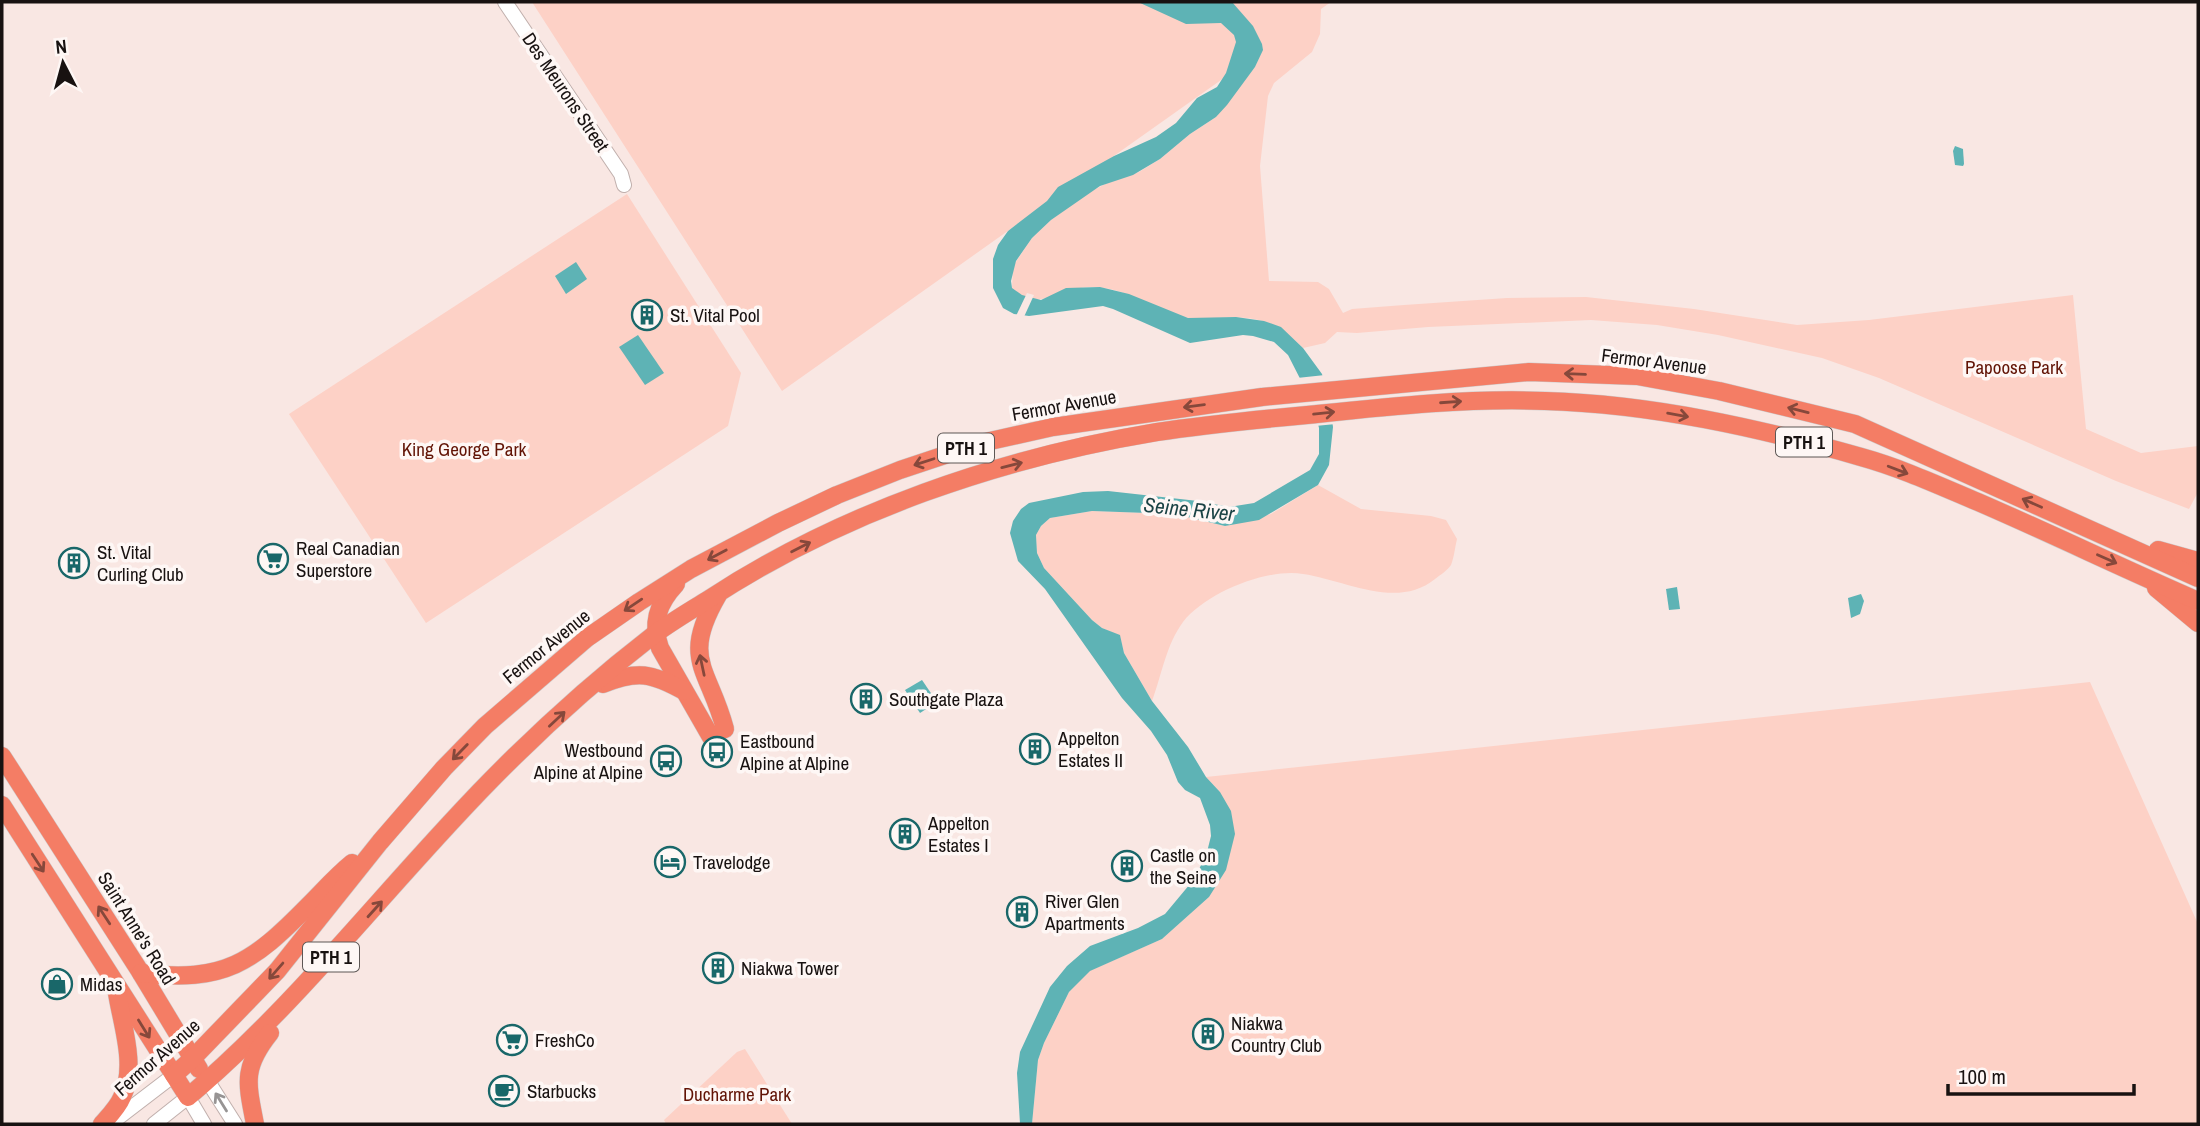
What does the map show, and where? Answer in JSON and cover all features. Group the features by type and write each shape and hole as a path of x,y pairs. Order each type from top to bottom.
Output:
{"highway":[{"name":"Fermor Avenue","path":"174,1075 277,971 380,842 444,768 485,726 587,638 691,569 778,523 837,495 900,470 981,443 1053,427 1262,397 1529,372 1637,376 1719,391 1855,424 2198,578"},
{"name":"PTH 1","path":"188,1097 308,982 489,782 587,690 655,634 720,592 819,537 982,472 1156,432 1383,407 1471,401 1548,401 1635,408 1749,429 1866,458 1949,490 2198,601"},
{"path":"2094,531 2198,561"},
{"path":"691,569 671,589 658,608 655,634 684,691 718,733 699,660 702,626 720,592"},
{"path":"2146,578 2198,623"},
{"path":"587,690 624,676 650,675 684,691"},
{"name":"Saint Anne's Road","path":"2,755 207,1080"},
{"path":"2,805 188,1097"},
{"path":"141,973 169,976 197,974 227,969 246,961 274,939 343,871 380,842"},
{"path":"255,1124 247,1084 251,1065 259,1047 308,982"},
{"path":"102,1124 122,1098 128,1076 127,1051 115,983"}],"street":[{"name":"Des Meurons Street","path":"505,2 621,174 624,184"},
{"name":"Fermor Avenue","path":"110,1124 174,1075"},
{"name":"Saint Anne's Road","path":"207,1080 235,1124"},
{"path":"155,1124 188,1097 204,1124"}],"green space":[{"name":"Papoose Park","path":"532,2 1331,2 1321,9 1320,34 1312,52 1274,83 1268,96 1260,166 1269,281 1318,282 1329,289 1343,313 1352,309 1507,298 1586,297 1694,309 1797,325 1869,320 2073,295 2086,429 2141,453 2198,446 2198,492 2189,509 2116,481 1879,378 1822,358 1718,335 1657,325 1591,320 1337,332 1325,343 1303,348 1283,331 1264,321 1242,318 1188,318 1105,288 1082,288 1042,299 1023,296 1012,289 1013,266 1032,238 1051,220 1088,193 1109,182 1139,172 1216,117 1255,67 1262,51 782,391"},
{"name":"King George Park","path":"627,194 741,373 728,426 426,623 289,414"},
{"path":"1318,485 1361,509 1446,520 1457,539 1451,565 1420,588 1404,592 1388,593 1319,577 1288,573 1255,579 1221,592 1193,611 1177,631 1152,701 1124,653 1120,636 1092,620 1044,568 1037,553 1036,535 1050,518 1092,511 1175,514 1225,526 1271,514"},
{"name":"Niakwa Country Club","path":"2090,682 2198,924 2198,1124 1032,1124 1038,1060 1069,992 1089,971 1162,939 1209,897 1220,792 1206,777"},
{"name":"Ducharme Park","path":"745,1049 792,1124 666,1124 664,1120 737,1052"}],"water":[{"name":"Seine River","path":"1138,2 1232,2 1253,26 1263,50 1255,67 1216,117 1160,159 1133,175 1100,186 1051,220 1032,238 1016,261 1012,288 1022,295 1041,300 1066,288 1100,287 1129,294 1188,318 1236,317 1264,321 1281,327 1303,348 1322,374 1333,427 1329,465 1318,485 1259,520 1225,526 1175,514 1092,511 1050,518 1036,535 1037,553 1044,568 1092,620 1102,628 1120,635 1124,653 1152,701 1188,747 1231,811 1235,834 1226,870 1209,897 1162,939 1090,971 1069,992 1038,1060 1032,1124 1020,1124 1017,1073 1020,1052 1050,987 1067,966 1090,946 1138,928 1165,914 1195,878 1211,836 1200,798 1185,790 1178,782 1167,755 1151,731 1122,698 1045,589 1018,561 1010,533 1013,521 1029,503 1083,492 1108,491 1229,507 1254,503 1310,470 1319,454 1319,428 1313,404 1288,355 1274,342 1243,335 1190,343 1103,306 1029,316 1014,314 1003,308 993,288 993,259 998,245 1008,231 1047,201 1058,187 1114,156 1156,137 1176,123 1197,98 1217,87 1226,73 1236,42 1234,35 1221,23 1186,24"},
{"path":"1955,146 1963,149 1963,166 1955,165"},
{"path":"576,262 587,279 566,294 555,276"},
{"path":"638,335 664,373 645,385 619,347"},
{"path":"1677,587 1680,609 1669,610 1666,589"},
{"path":"1861,594 1864,601 1860,614 1851,618 1848,598"},
{"path":"922,680 937,702 920,713 905,690"}],"pier":[{"path":"1027,293 1034,295 1023,319 1015,318"},
{"path":"1325,375 1336,424 1315,426 1310,405 1297,378"}],"place":[{"name":"St. Vital Pool","path":"647,315"},
{"name":"Real Canadian Superstore","path":"273,559"},
{"name":"St. Vital Curling Club","path":"74,563"},
{"name":"Southgate Plaza","path":"866,699"},
{"name":"Appelton Estates II","path":"1035,749"},
{"name":"Eastbound Alpine at Alpine","path":"717,752"},
{"name":"Westbound Alpine at Alpine","path":"666,761"},
{"name":"Appelton Estates I","path":"905,834"},
{"name":"Travelodge","path":"670,862"},
{"name":"Castle on the Seine","path":"1127,866"},
{"name":"River Glen Apartments","path":"1022,912"},
{"name":"Niakwa Tower","path":"718,968"},
{"name":"Midas","path":"57,984"},
{"name":"Niakwa Country Club","path":"1208,1034"},
{"name":"FreshCo","path":"512,1040"},
{"name":"Starbucks","path":"504,1091"}]}
